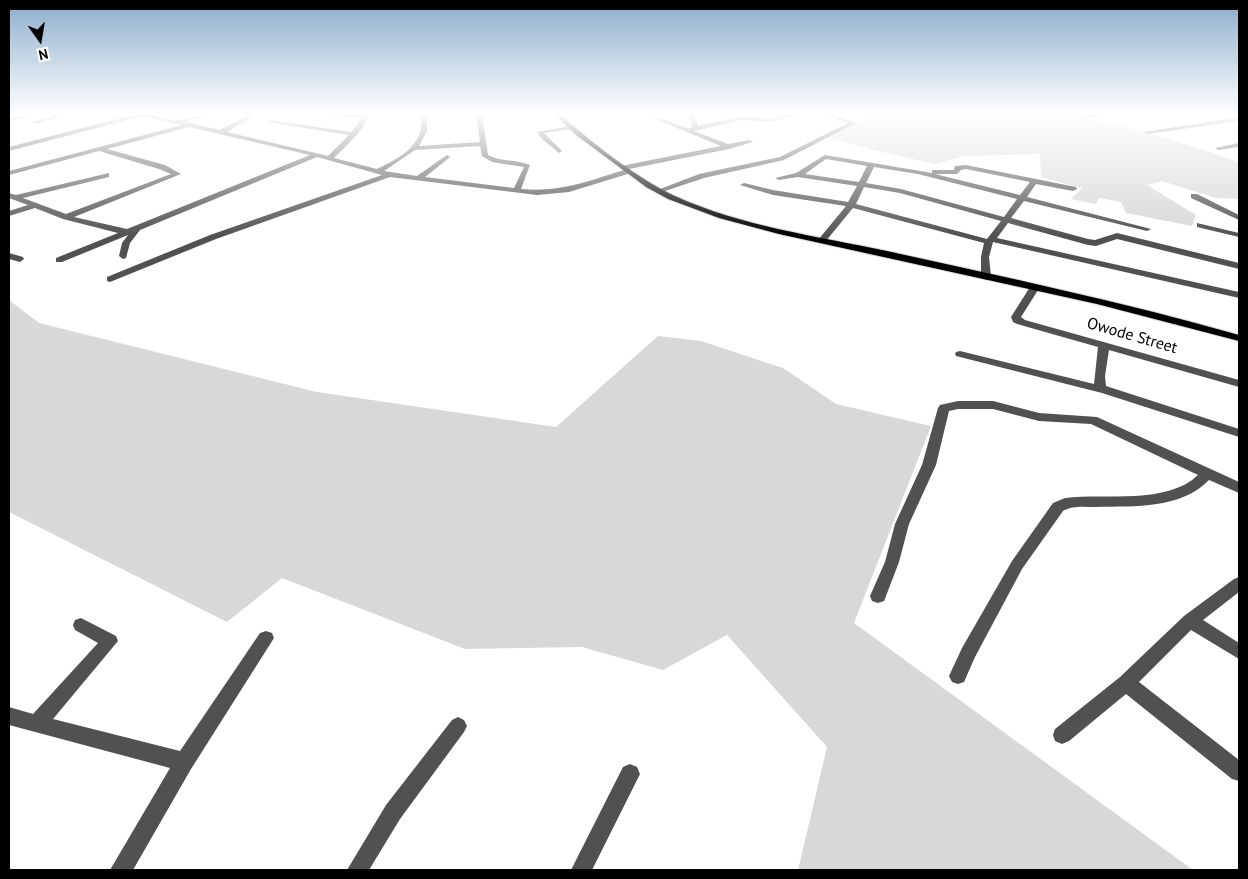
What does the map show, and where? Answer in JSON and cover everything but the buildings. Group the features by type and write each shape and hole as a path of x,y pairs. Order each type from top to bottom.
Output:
{"main road":[{"path":"605,154 659,192 711,212 822,240 1166,317 1239,338"}],"street":[{"path":"9,173 83,154"},
{"path":"66,217 176,174 162,167 114,154"},
{"path":"313,154 389,175 537,193 561,192 626,170 698,154"},
{"path":"329,159 334,154"},
{"path":"378,172 407,154"},
{"path":"484,154 487,158 521,163 528,166 517,190"},
{"path":"659,192 702,176 782,159 792,154"},
{"path":"779,178 798,174 825,157 833,154"},
{"path":"59,260 317,155"},
{"path":"418,178 447,157"},
{"path":"825,157 918,172 1020,199 1147,229"},
{"path":"822,240 851,205 871,165"},
{"path":"918,172 957,172 958,168 966,167 1073,188"},
{"path":"798,174 901,191 1093,242 1117,236 1239,266"},
{"path":"13,196 106,175"},
{"path":"110,279 159,258 389,175"},
{"path":"986,277 985,257 990,241 1035,180"},
{"path":"744,185 764,192 851,205 990,241 1054,252 1239,295"},
{"path":"13,196 66,217 127,232"},
{"path":"1194,196 1239,218"},
{"path":"9,214 35,205"},
{"path":"1222,210 1239,210"},
{"path":"1200,225 1239,235"},
{"path":"123,256 126,243 137,229"},
{"path":"9,256 20,259"},
{"name":"Owode Street","path":"1035,287 1016,320 1239,384"},
{"path":"1100,388 1099,376 1104,345"},
{"path":"960,354 1100,388 1239,433"},
{"path":"878,596 892,562 902,524 929,465 944,408 958,405 994,405 1039,417 1093,420 1239,488"},
{"path":"958,676 968,653 1017,565 1058,507 1065,503 1074,502 1164,497 1186,492 1208,473"},
{"path":"1062,735 1126,683 1190,621 1239,583"},
{"path":"1190,621 1239,652"},
{"path":"37,723 110,641 81,624"},
{"path":"121,870 184,762 266,638"},
{"path":"1126,683 1239,772"},
{"path":"9,716 184,762"},
{"path":"358,870 393,812 458,726"},
{"path":"581,870 630,774"}],"shaded area":[{"path":"891,154 1039,154 964,156 935,164"},
{"path":"1040,154 1215,154 1239,162 1239,199 1216,198 1162,181 1147,185 1196,215 1192,226 1126,213 1121,202 1099,198 1096,204 1071,199 1082,188 1041,177"},
{"path":"9,300 39,323 317,392 556,427 658,336 701,341 783,368 836,404 931,426 854,623 1193,870 798,870 827,747 727,635 663,670 582,647 465,649 282,578 227,622 9,512"}]}
